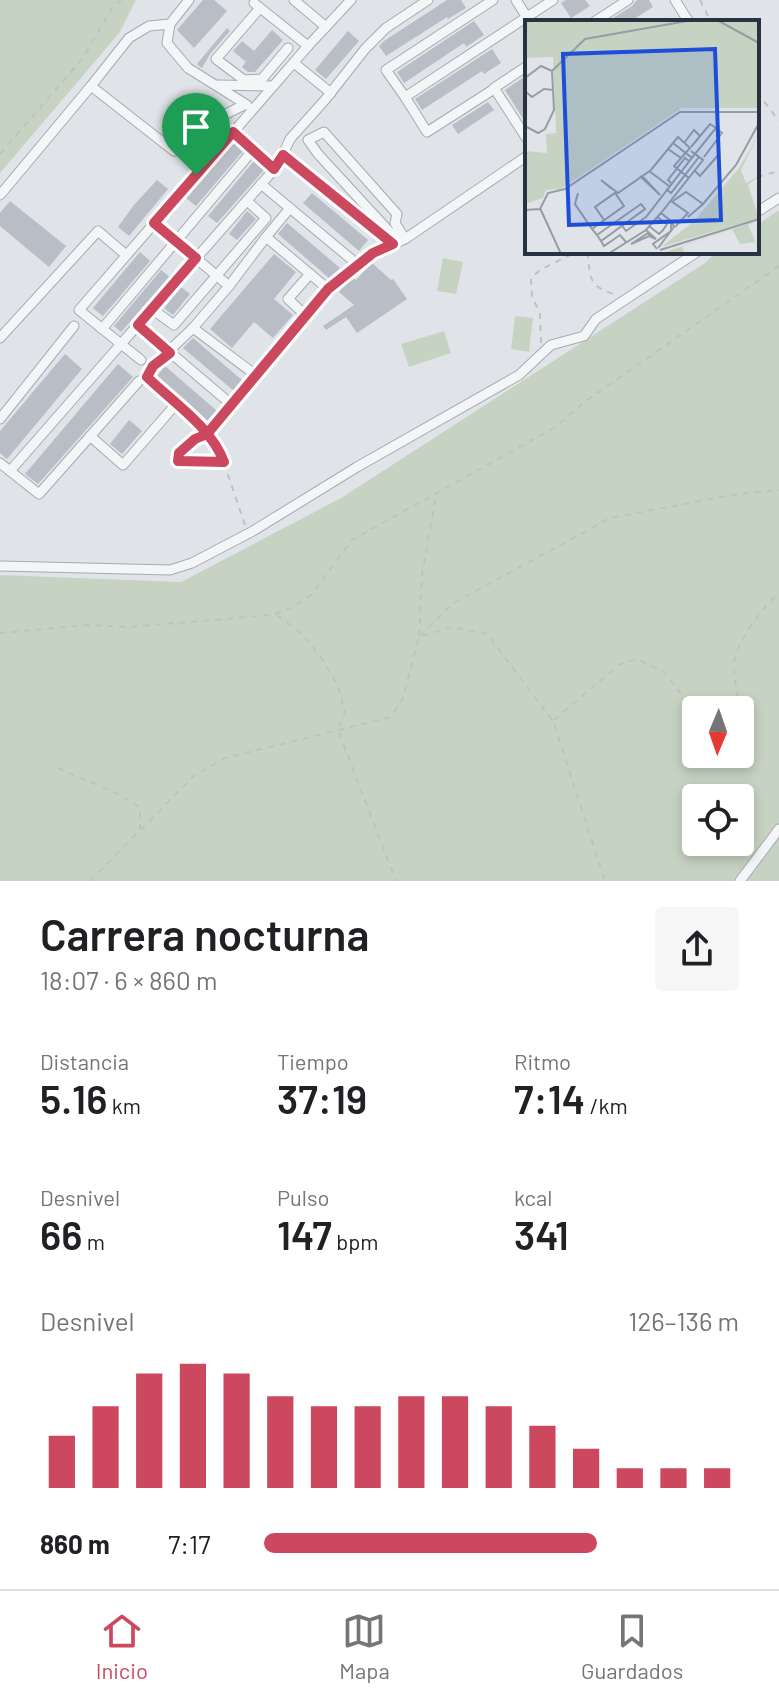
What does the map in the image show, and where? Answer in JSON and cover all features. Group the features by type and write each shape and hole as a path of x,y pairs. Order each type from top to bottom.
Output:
{"street":[{"path":"189,0 170,24 167,43 188,68 244,105"},
{"path":"294,0 326,27"},
{"path":"141,360 79,310 351,0"},
{"path":"10,471 247,201 274,169 290,139 386,28 428,0"},
{"path":"493,0 386,70 427,132 525,67"},
{"path":"516,0 528,20 553,0"},
{"path":"598,20 628,0"},
{"path":"675,0 688,20"},
{"path":"288,48 262,79 244,80 216,59 255,3 308,46"},
{"path":"405,97 525,22"},
{"path":"0,195 129,38 149,26 170,24"},
{"path":"294,63 331,93"},
{"path":"215,85 273,86"},
{"path":"91,86 174,151 222,116 244,105 256,105"},
{"path":"494,89 525,136"},
{"path":"220,121 256,105"},
{"path":"233,132 274,169"},
{"path":"324,132 397,214 395,223 399,242 308,140 324,132"},
{"path":"102,329 253,150"},
{"path":"283,155 399,242"},
{"path":"290,208 229,286 170,353 153,366 147,377 207,434 328,289 373,253 399,242 525,157"},
{"path":"261,184 357,264"},
{"path":"759,211 779,198"},
{"path":"152,309 174,325 266,218 247,201"},
{"path":"154,223 229,286"},
{"path":"0,338 98,231 126,255"},
{"path":"266,237 328,289"},
{"path":"0,566 170,570 192,563 248,534 357,467 519,375 551,345 584,336 596,319 694,254"},
{"path":"306,316 288,299 310,274"},
{"path":"138,325 232,405"},
{"path":"0,419 74,326"},
{"path":"193,328 257,376"},
{"path":"0,463 39,494 139,381"},
{"path":"90,436 123,465 176,404"},
{"path":"740,881 779,829"}],"path":[{"path":"0,154 83,58 112,8 121,0"},
{"path":"700,0 710,20"},
{"path":"759,95 779,121"},
{"path":"759,176 779,171"},
{"path":"541,353 540,314 532,296 531,278 572,254"},
{"path":"587,254 596,288 616,294 622,301"},
{"path":"0,633 89,625 128,627 275,614 289,609 311,595 352,540 554,428 586,401 779,266"},
{"path":"224,462 178,461 179,453 195,439 207,434 219,448 224,462 248,534"},
{"path":"419,637 452,604 610,518 738,494 779,490"},
{"path":"90,881 194,776 225,758 391,717 403,698 419,637 422,575 437,493"},
{"path":"738,696 734,660 738,648 770,600 779,594"},
{"path":"275,614 302,634 323,660 338,686 345,712 338,730 396,881"},
{"path":"419,637 452,627 487,634 553,721 605,881"},
{"path":"553,721 620,664 637,659 664,672 683,696"},
{"path":"58,768 126,797 140,808 141,830"}],"green space":[{"path":"0,0 136,0 120,32 0,173"},
{"path":"779,210 779,881 0,881 0,575 181,582 341,498 705,263 714,254 759,254 759,224"},
{"path":"443,258 463,262 456,294 437,291"},
{"path":"515,316 533,318 529,352 511,349"},
{"path":"444,331 451,353 409,367 401,344"}],"building":[{"path":"203,0 214,0 227,11 194,48 177,30"},
{"path":"447,0 461,0 466,8 386,56 379,46 384,41"},
{"path":"585,0 590,6 571,18 561,3"},
{"path":"637,0 649,0 653,7 632,20 610,20"},
{"path":"474,21 484,35 466,47 464,43 404,83 397,72"},
{"path":"227,28 230,31 202,68 199,66 197,64"},
{"path":"272,30 283,40 255,72 248,72 242,67 246,62 233,51 242,41 254,51"},
{"path":"348,31 359,41 326,79 315,70"},
{"path":"492,49 501,63 484,74 482,71 422,110 415,99"},
{"path":"525,76 525,122 505,90"},
{"path":"488,102 494,110 458,134 452,125"},
{"path":"234,143 243,151 196,206 186,198"},
{"path":"254,161 264,170 217,223 208,216"},
{"path":"157,180 168,189 129,236 118,227"},
{"path":"312,193 368,240 359,251 303,203"},
{"path":"10,201 66,246 49,267 0,226 0,213"},
{"path":"247,211 256,219 237,240 229,234"},
{"path":"287,223 340,268 329,278 278,234"},
{"path":"140,252 150,261 103,316 93,308"},
{"path":"274,254 296,272 274,299 293,315 273,338 254,322 232,348 210,329"},
{"path":"372,263 393,279 407,299 357,333 346,317 326,330 323,326 354,305 339,292 352,277 356,280"},
{"path":"161,270 170,277 121,332 114,326"},
{"path":"181,287 190,294 173,315 164,308"},
{"path":"193,338 243,381 234,391 183,348"},
{"path":"65,354 82,369 7,459 0,453 0,431"},
{"path":"118,364 133,377 38,484 25,474"},
{"path":"165,366 217,411 208,421 157,376"},
{"path":"129,420 142,431 122,454 110,444"}],"route":[{"path":"196,175 154,223 196,258 138,325 170,353 153,366 147,377 207,434 219,448 224,462 178,461 179,453 195,439 207,434 328,289 373,253 393,244 283,155 274,169 233,132 196,175"}]}
